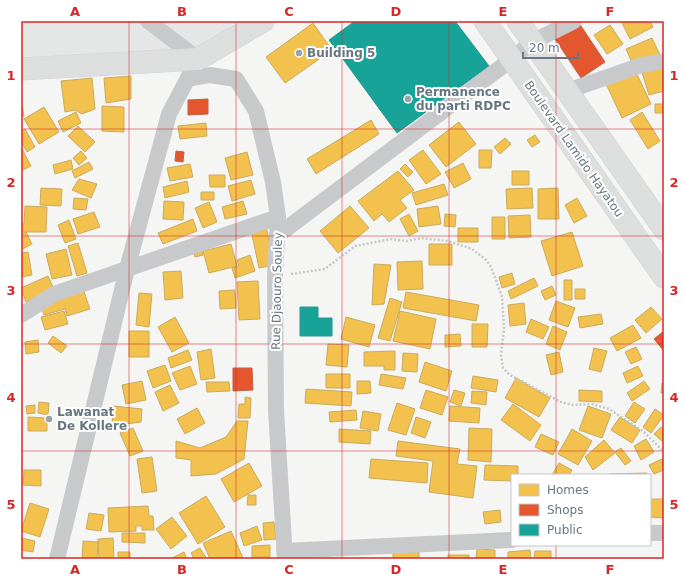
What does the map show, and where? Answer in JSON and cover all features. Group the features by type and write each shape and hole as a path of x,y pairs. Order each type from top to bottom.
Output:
{"main road":[{"path":"21,69 198,59 263,21"},
{"name":"Boulevard Lamido Hayatou","path":"484,21 664,277"},
{"path":"518,21 664,229"}],"street":[{"path":"58,559 128,269 169,114 198,59 148,21"},
{"path":"278,235 512,59 532,42 574,21"},
{"path":"567,92 642,65 664,61"},
{"name":"Rue Djaouro Souley","path":"188,78 210,75 236,79 256,110 273,182 278,217 275,276 276,410 285,555"},
{"path":"21,315 54,294 278,217"},
{"path":"651,533 664,533"},
{"path":"285,555 511,540"}],"path":[{"path":"275,276 325,269 355,246 392,239 407,241 421,238 448,241 472,249 486,260 500,289 504,329 501,355 503,368 510,375 561,402 573,405 592,404 609,409 632,423 664,452"}],"shaded area":[{"path":"21,21 237,21 198,52 21,68"}],"building: Homes":[{"path":"621,21 650,21 653,27 630,39"},
{"name":"Building 5","path":"313,23 332,50 285,83 266,57"},
{"path":"610,25 623,44 607,54 594,35"},
{"path":"652,38 661,57 633,65 626,49"},
{"path":"661,63 664,73 664,91 649,95 641,69"},
{"path":"635,70 651,104 622,118 606,84"},
{"path":"131,76 131,99 106,103 104,78"},
{"path":"92,78 95,109 82,114 75,110 65,112 61,81"},
{"path":"21,99 24,116 21,116"},
{"path":"655,104 664,104 664,113 655,113"},
{"path":"102,106 124,107 124,132 102,131"},
{"path":"44,107 59,132 39,144 24,119"},
{"path":"76,112 81,123 63,132 58,121"},
{"path":"642,112 660,141 648,149 630,120"},
{"path":"371,120 379,134 316,174 307,159"},
{"path":"459,122 476,144 446,167 429,145"},
{"path":"206,123 207,136 180,139 178,126"},
{"path":"78,126 95,142 85,152 68,136"},
{"path":"25,129 35,147 27,152 21,141 21,131"},
{"path":"535,135 540,142 532,147 527,140"},
{"path":"505,138 511,144 500,154 494,147"},
{"path":"21,147 31,166 21,171"},
{"path":"423,150 441,174 426,184 409,160"},
{"path":"479,150 492,150 491,168 479,168"},
{"path":"81,151 87,158 79,165 73,158"},
{"path":"247,152 253,175 231,180 225,158"},
{"path":"71,160 73,169 55,174 53,165"},
{"path":"89,162 93,169 75,178 72,171"},
{"path":"463,163 471,179 454,188 445,172"},
{"path":"190,164 193,177 170,181 167,168"},
{"path":"405,164 413,172 408,177 400,169"},
{"path":"398,171 414,190 400,200 407,208 389,222 382,214 374,221 358,201"},
{"path":"512,171 529,171 529,185 512,185"},
{"path":"209,175 225,175 225,187 210,187"},
{"path":"79,179 97,184 91,198 72,190"},
{"path":"251,180 255,194 232,201 228,186"},
{"path":"187,181 189,192 165,198 163,187"},
{"path":"444,184 448,195 416,205 412,193"},
{"path":"41,188 62,189 61,206 40,205"},
{"path":"532,188 533,208 507,209 506,189"},
{"path":"558,188 559,219 538,219 538,189"},
{"path":"201,192 214,192 214,200 201,200"},
{"path":"74,198 88,199 86,210 73,209"},
{"path":"577,198 587,216 574,223 565,205"},
{"path":"164,201 184,202 183,220 163,219"},
{"path":"243,201 247,214 225,219 222,207"},
{"path":"209,202 217,222 203,228 195,208"},
{"path":"25,206 47,207 46,232 21,232 21,223 24,224"},
{"path":"350,206 369,228 338,253 320,231"},
{"path":"438,206 441,224 419,227 417,209"},
{"path":"94,212 100,227 78,234 73,219"},
{"path":"409,214 418,231 409,236 400,219"},
{"path":"445,214 456,215 455,227 444,226"},
{"path":"530,215 531,237 509,238 508,216"},
{"path":"492,217 505,217 505,239 492,239"},
{"path":"193,219 197,231 163,244 158,233"},
{"path":"69,220 76,239 65,243 58,225"},
{"path":"266,226 274,265 259,268 251,230"},
{"path":"458,228 478,228 478,242 458,242"},
{"path":"26,232 32,244 21,250 21,235"},
{"path":"572,232 583,266 552,276 541,241"},
{"path":"78,243 87,273 77,276 68,246"},
{"path":"231,244 237,266 209,273 203,251"},
{"path":"429,244 452,244 452,265 429,265"},
{"path":"201,248 203,255 195,257 193,250"},
{"path":"66,249 72,275 52,279 46,254"},
{"path":"28,252 32,275 21,277 21,253"},
{"path":"250,255 255,271 235,278 232,268 239,266 237,260"},
{"path":"422,261 423,289 398,290 397,262"},
{"path":"374,264 391,265 384,304 372,305"},
{"path":"181,271 183,298 165,300 163,272"},
{"path":"512,273 515,284 502,288 499,277"},
{"path":"48,276 54,289 26,302 21,288"},
{"path":"534,278 538,286 511,299 508,291"},
{"path":"564,280 572,280 572,300 564,300"},
{"path":"258,281 260,319 239,320 237,282"},
{"path":"82,286 90,309 67,316 65,309 44,315 39,300"},
{"path":"552,286 556,295 545,300 541,291"},
{"path":"575,289 585,289 585,299 575,299"},
{"path":"235,290 236,308 220,309 219,291"},
{"path":"406,292 479,305 476,321 403,308"},
{"path":"139,293 152,294 149,327 136,325"},
{"path":"390,298 402,302 390,341 378,338"},
{"path":"556,301 575,308 568,327 549,320"},
{"path":"524,303 526,324 510,326 508,305"},
{"path":"651,307 662,319 646,333 635,320"},
{"path":"64,311 68,324 45,330 41,317"},
{"path":"400,311 436,319 430,349 393,341"},
{"path":"601,314 603,324 580,328 578,317"},
{"path":"175,317 189,343 172,352 158,327"},
{"path":"346,317 375,325 369,347 341,339"},
{"path":"531,319 549,327 543,339 526,332"},
{"path":"472,324 488,324 487,347 472,347"},
{"path":"633,325 641,338 617,351 610,338"},
{"path":"553,326 567,332 560,350 546,344"},
{"path":"129,331 149,331 149,357 129,357"},
{"path":"460,334 461,346 445,347 445,335"},
{"path":"53,336 67,346 61,353 48,343"},
{"path":"38,340 39,352 26,354 25,342"},
{"path":"328,344 349,345 347,367 326,365"},
{"path":"636,347 642,359 631,364 625,352"},
{"path":"594,348 607,351 601,372 589,369"},
{"path":"211,349 215,378 201,380 197,352"},
{"path":"188,350 192,360 171,368 168,358"},
{"path":"395,351 395,370 384,370 384,366 364,366 364,352"},
{"path":"559,352 563,372 551,375 546,355"},
{"path":"403,353 418,354 417,372 402,371"},
{"path":"425,362 452,371 446,391 419,382"},
{"path":"165,365 171,381 153,388 147,371"},
{"path":"190,366 197,384 180,390 172,373"},
{"path":"638,366 643,376 627,383 623,373"},
{"path":"326,374 350,374 350,388 326,388"},
{"path":"381,374 406,378 403,389 379,385"},
{"path":"473,376 498,380 496,392 471,388"},
{"path":"516,378 550,398 539,417 505,398"},
{"path":"142,381 146,400 126,404 122,385"},
{"path":"357,381 370,381 371,393 357,394"},
{"path":"644,381 650,389 632,401 627,393"},
{"path":"206,382 229,382 230,391 207,392"},
{"path":"662,383 664,383 664,393 661,393"},
{"path":"170,385 179,403 163,411 155,392"},
{"path":"306,389 352,392 351,406 305,403"},
{"path":"426,390 448,397 442,415 420,408"},
{"path":"454,390 465,393 461,406 450,402"},
{"path":"579,390 602,391 602,402 579,401"},
{"path":"472,391 487,392 486,405 471,403"},
{"path":"245,397 251,398 250,418 238,418 239,404 245,404"},
{"path":"39,402 49,403 48,415 38,413"},
{"path":"634,402 645,409 635,423 625,416"},
{"path":"397,403 415,409 406,435 388,430"},
{"path":"513,404 541,425 530,441 501,420"},
{"path":"35,405 35,413 27,414 26,406"},
{"path":"113,406 142,409 141,422 112,426"},
{"path":"450,406 480,408 479,423 449,421"},
{"path":"588,406 611,414 602,438 579,430"},
{"path":"197,408 205,423 185,434 177,419"},
{"path":"655,409 664,415 651,433 643,427"},
{"path":"356,410 357,420 330,422 329,412"},
{"path":"363,411 381,414 378,431 360,428"},
{"path":"28,417 47,418 47,431 28,431"},
{"path":"416,417 431,422 425,438 411,433"},
{"path":"620,417 640,430 632,443 611,430"},
{"path":"237,421 248,421 244,459 216,474 191,476 191,460 176,458 176,441 200,448 226,437"},
{"path":"661,427 664,430 664,443 654,434"},
{"path":"133,428 143,451 130,456 120,433"},
{"path":"469,428 492,429 491,462 468,460"},
{"path":"339,429 371,431 370,444 339,442"},
{"path":"572,429 592,441 578,465 558,454"},
{"path":"541,434 559,442 553,455 535,447"},
{"path":"646,439 654,452 641,460 634,446"},
{"path":"604,440 615,453 593,470 585,457"},
{"path":"398,441 460,449 457,464 477,466 473,498 429,492 433,461 396,456"},
{"path":"621,448 631,461 625,465 615,452"},
{"path":"152,457 157,491 142,493 137,459"},
{"path":"371,459 428,463 427,483 369,478"},
{"path":"662,459 664,470 654,474 649,465"},
{"path":"249,463 262,486 234,502 221,479"},
{"path":"559,463 572,470 570,474 553,474"},
{"path":"485,465 518,466 518,474 511,474 511,481 484,480"},
{"path":"24,470 41,470 41,486 23,485"},
{"path":"647,473 647,474 609,474"},
{"path":"248,495 256,495 256,505 247,505"},
{"path":"206,496 225,527 198,544 179,513"},
{"path":"651,499 664,499 664,518 651,517"},
{"path":"30,503 49,509 40,537 21,531"},
{"path":"148,506 149,516 153,516 154,530 142,530 142,526 136,526 136,531 109,532 108,508"},
{"path":"500,510 501,522 485,524 483,512"},
{"path":"89,513 104,515 101,531 86,529"},
{"path":"172,517 187,536 171,549 156,529"},
{"path":"274,522 276,539 264,540 263,523"},
{"path":"257,526 262,540 244,546 240,533"},
{"path":"231,531 243,558 210,559 203,543"},
{"path":"122,533 145,533 145,543 122,542"},
{"path":"21,538 35,541 33,552 21,550"},
{"path":"113,538 114,559 99,559 98,539"},
{"path":"83,541 98,542 97,559 82,559"},
{"path":"270,545 270,557 252,557 252,546"},
{"path":"200,548 207,559 194,559 191,553"},
{"path":"477,549 495,550 495,559 476,559"},
{"path":"530,550 531,559 508,559 508,552"},
{"path":"535,551 551,551 551,559 534,559"},
{"path":"118,552 130,552 130,559 118,559"},
{"path":"184,552 187,559 170,559"},
{"path":"393,552 419,552 419,559 393,559"},
{"path":"448,555 469,555 469,559 448,559"}],"building: Shops":[{"path":"579,23 605,62 581,78 555,39"},
{"path":"208,99 208,114 188,115 188,100"},
{"path":"176,151 184,152 183,162 175,161"},
{"path":"664,331 664,351 654,339"},
{"path":"233,368 252,368 253,390 233,391"}],"building: Public":[{"name":"Permanence du parti RDPC","path":"355,21 455,21 489,66 397,133 329,40"},
{"path":"300,307 318,307 318,318 332,318 332,336 300,336"}],"place":[{"name":"Building 5","path":"299,53"},
{"name":"Permanence du parti RDPC","path":"408,99"},
{"name":"Lawanat De Kollere","path":"49,419"}]}
